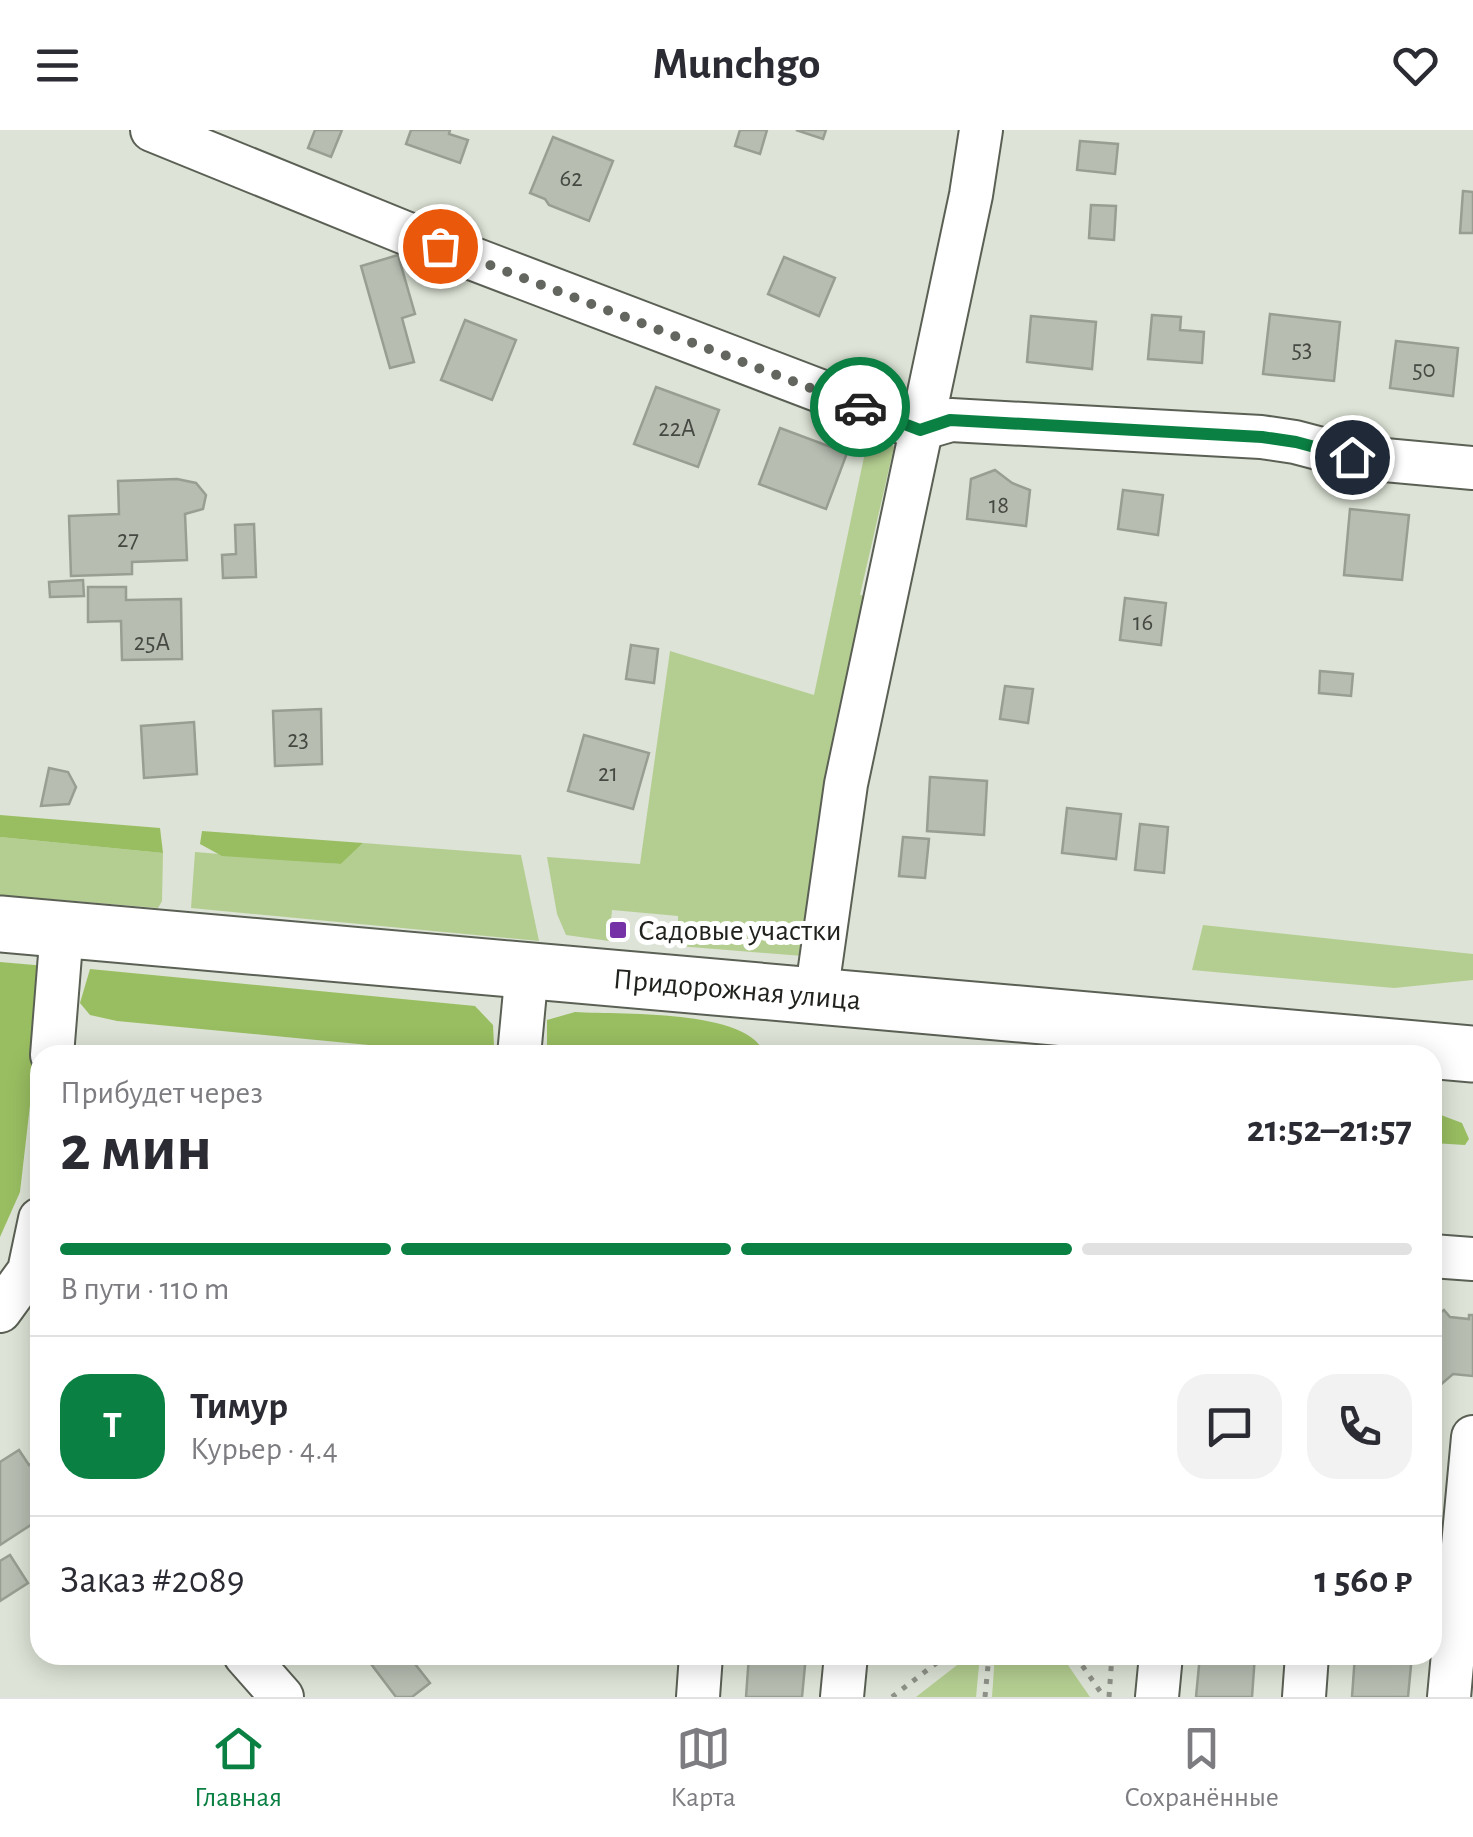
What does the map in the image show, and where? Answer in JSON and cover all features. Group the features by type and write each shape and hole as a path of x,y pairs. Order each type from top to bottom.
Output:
{"main road":[{"name":"Придорожная улица","path":"0,924 1371,1045"},
{"name":"Придорожная улица","path":"1442,1051 1473,1054"}],"street":[{"path":"152,130 403,232 920,430 950,420 1262,437 1352,457 1473,468"},
{"path":"816,996 846,784 982,130"},
{"path":"53,1045 62,930"},
{"path":"520,1045 526,970"},
{"path":"1442,1257 1473,1259"},
{"path":"0,1311 30,1275"},
{"path":"1449,1697 1445,1604 1473,1437"},
{"path":"254,1665 282,1697"},
{"path":"698,1697 700,1665"},
{"path":"842,1697 845,1665"},
{"path":"1157,1697 1160,1665"},
{"path":"1304,1697 1307,1665"}],"path":[{"path":"892,1697 935,1665"},
{"path":"985,1697 987,1665"},
{"path":"1082,1665 1106,1697"},
{"path":"1106,1697 1111,1665"}],"green space":[{"path":"868,438 887,440 894,447 860,595 868,596 803,956 678,946 678,916 612,910 609,941 566,935 557,914 547,857 640,864 670,651 814,695"},
{"path":"0,815 160,828 163,853 0,837"},
{"path":"202,831 363,843 341,864 222,856 200,844"},
{"path":"0,837 163,853 162,901 158,908 0,895"},
{"path":"363,843 521,855 539,941 191,908 195,852 341,864"},
{"path":"1203,925 1473,954 1473,980 1394,988 1192,970"},
{"path":"0,962 46,966 37,1045 30,1045 30,1105 20,1192 0,1237"},
{"path":"90,969 475,1006 493,1025 494,1045 368,1045 117,1021 90,1015 80,1003"},
{"path":"575,1012 681,1017 735,1029 758,1045 547,1045 547,1020"},
{"path":"1442,1115 1462,1123 1469,1139 1465,1145 1442,1144"},
{"path":"957,1665 979,1665 976,1697 916,1697"},
{"path":"994,1665 1068,1665 1090,1697 992,1697"}],"building":[{"path":"315,130 342,130 331,157 308,148"},
{"path":"411,130 450,130 449,134 468,140 460,163 406,144"},
{"path":"740,130 767,130 760,154 735,146"},
{"path":"796,130 826,130 823,139"},
{"path":"553,137 613,161 589,221 530,193"},
{"path":"1080,141 1118,144 1115,174 1077,170"},
{"path":"1463,191 1473,192 1473,233 1460,233"},
{"path":"1091,205 1116,206 1114,240 1089,238"},
{"path":"398,255 415,314 402,318 414,362 390,368 361,266"},
{"path":"784,257 835,278 819,316 768,294"},
{"path":"1270,314 1340,322 1334,381 1263,374"},
{"path":"1152,315 1181,317 1180,330 1204,332 1202,363 1148,359"},
{"path":"1031,316 1096,322 1092,369 1027,362"},
{"path":"465,320 516,340 492,400 441,380"},
{"path":"1396,341 1458,348 1453,396 1390,388"},
{"path":"656,387 719,410 698,467 634,444"},
{"path":"780,428 847,453 826,509 759,484"},
{"path":"995,470 1030,490 1026,526 967,519 971,479"},
{"path":"177,479 196,483 206,495 203,509 185,514 187,560 132,562 132,574 71,576 69,516 119,514 118,481"},
{"path":"1123,490 1163,495 1158,535 1118,529"},
{"path":"1350,509 1409,515 1402,580 1344,575"},
{"path":"254,524 256,577 223,578 222,555 236,554 235,525"},
{"path":"83,580 84,596 50,597 49,582"},
{"path":"88,587 126,587 126,600 181,599 182,659 122,660 121,621 88,622"},
{"path":"1125,598 1166,603 1161,645 1120,640"},
{"path":"631,645 658,649 654,683 626,679"},
{"path":"1320,671 1353,674 1351,696 1319,693"},
{"path":"1005,686 1033,689 1028,723 1000,719"},
{"path":"321,709 322,764 275,766 273,711"},
{"path":"194,722 197,774 144,778 141,726"},
{"path":"584,735 649,753 633,809 568,791"},
{"path":"49,768 68,772 76,787 69,804 41,806"},
{"path":"930,777 987,781 984,835 927,831"},
{"path":"1067,808 1121,814 1116,859 1062,853"},
{"path":"1140,824 1168,827 1164,873 1135,870"},
{"path":"903,837 929,839 925,878 899,876"},
{"path":"1442,1312 1450,1317 1469,1319 1473,1315 1473,1376 1453,1374 1442,1383"},
{"path":"19,1450 30,1464 30,1526 0,1545 0,1462"},
{"path":"10,1555 28,1583 0,1601 0,1561"},
{"path":"372,1665 416,1665 430,1683 412,1697 396,1697"},
{"path":"748,1665 805,1665 802,1697 746,1697"},
{"path":"1199,1665 1254,1665 1252,1697 1196,1697"},
{"path":"1354,1665 1411,1665 1408,1697 1352,1697"}],"way so far":[{"path":"440,246 860,407"}],"place":[{"name":"Садовые участки","path":"618,930"}],"route":[{"path":"860,407 920,430 950,420 1262,437 1352,457"}]}
